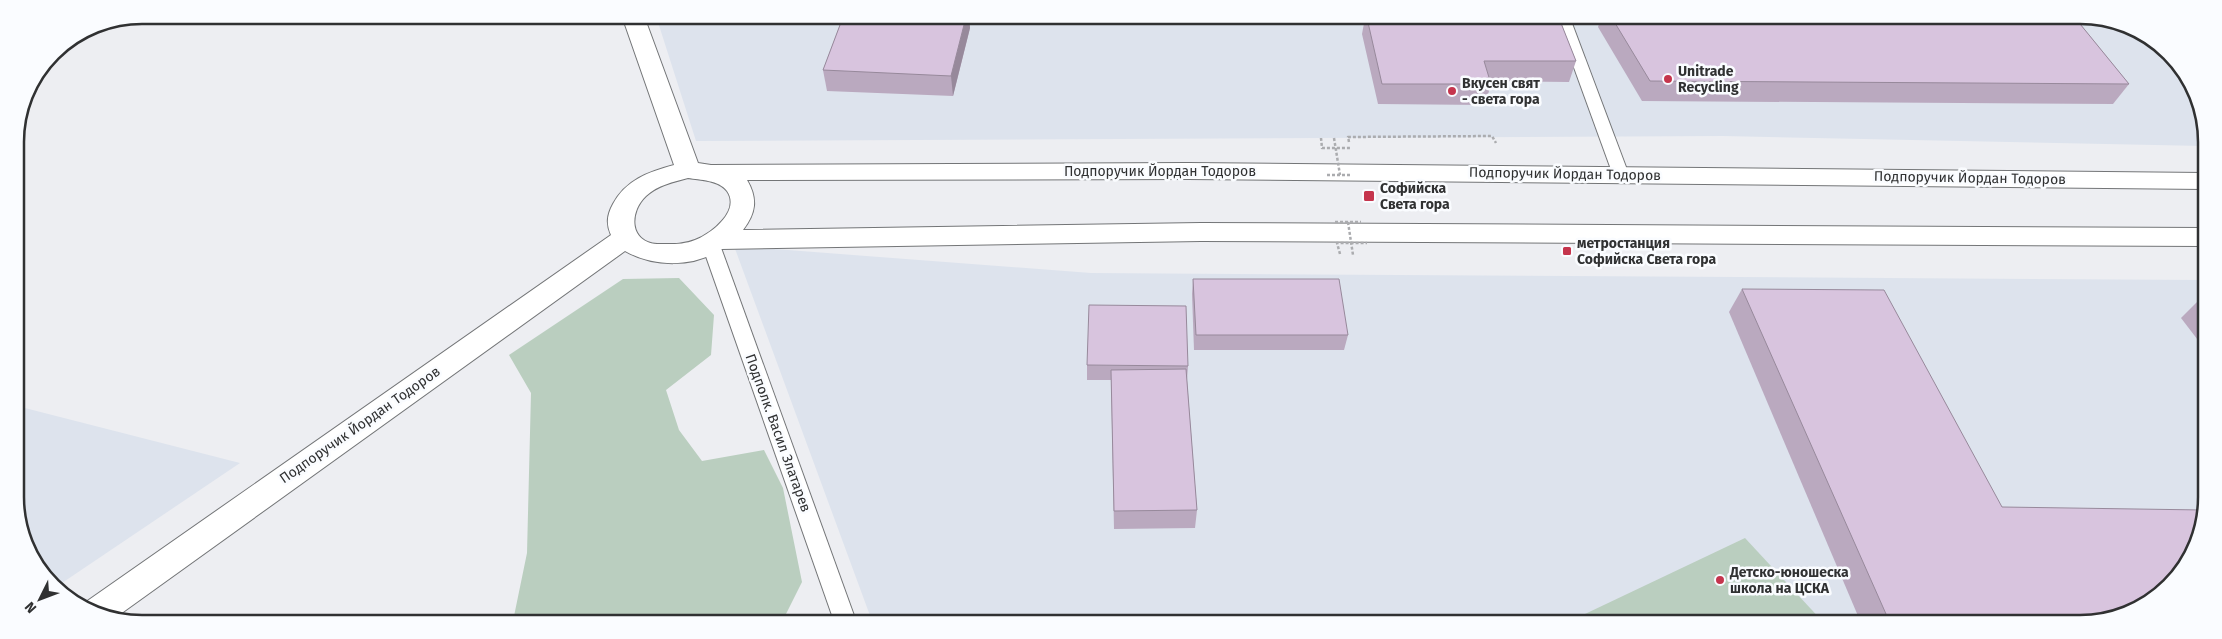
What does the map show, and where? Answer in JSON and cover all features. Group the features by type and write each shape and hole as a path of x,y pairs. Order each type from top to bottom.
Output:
{"street":[{"path":"636,24 688,170"},
{"path":"715,242 734,228 742,214 744,201 740,189 730,179 716,172 688,170 666,175 636,191 626,202 620,215 620,227 624,238 646,252 661,254 678,254 715,242 1201,232 2198,237"},
{"name":"Подпоручик Йордан Тодоров","path":"716,172 1198,171 2198,180"},
{"name":"Подпоручик Йордан Тодоров","path":"102,608 624,238"}],"lane":[{"path":"1566,24 1621,175"},
{"name":"Подполк. Васил Златарев","path":"715,242 843,615"}],"path":[{"path":"1348,138 1492,136"},
{"path":"1321,138 1322,148 1350,148"},
{"path":"1334,138 1340,175"},
{"path":"1327,175 1352,175"},
{"path":"1335,222 1361,222"},
{"path":"1348,222 1353,255"},
{"path":"1340,254 1337,243 1367,243"}],"shaded area":[{"path":"659,24 2095,25 2111,28 2132,36 2158,53 2169,64 2178,76 2192,104 2196,119 2198,146 1723,136 696,141"},
{"path":"734,246 1091,273 2198,280 2198,497 2194,528 2189,541 2101,613 2088,615 870,615"},
{"path":"24,408 240,463 65,581 65,574 52,574 48,569 33,542 26,520 24,497"}],"green space":[{"path":"679,278 714,315 711,355 666,390 679,430 702,461 764,450 783,488 802,582 786,615 514,615 527,553 531,393 509,355 623,279"},
{"name":"Детско-юношеска школа на ЦСКА","path":"1745,538 1817,615 1583,615"}],"building":[{"path":"840,24 964,24 951,76 823,70"},
{"path":"1368,24 1561,24 1576,61 1484,61 1491,84 1382,84"},
{"path":"1616,24 2080,24 2129,84 1650,81"},
{"path":"1193,279 1339,279 1348,335 1196,335"},
{"path":"1742,289 1884,290 2002,507 2197,510 2194,528 2186,549 2164,581 2139,599 2111,611 2088,615 1886,615"},
{"path":"1089,305 1186,306 1188,366 1087,365"},
{"path":"1186,369 1197,510 1114,511 1111,370"}],"place":[{"name":"Unitrade Recycling","path":"1668,79"},
{"name":"Вкусен свят - света гора","path":"1452,91"},
{"name":"Софийска Света гора","path":"1369,196"},
{"name":"метростанция Софийска Света гора","path":"1567,251"},
{"name":"Детско-юношеска школа на ЦСКА","path":"1720,580"}]}
